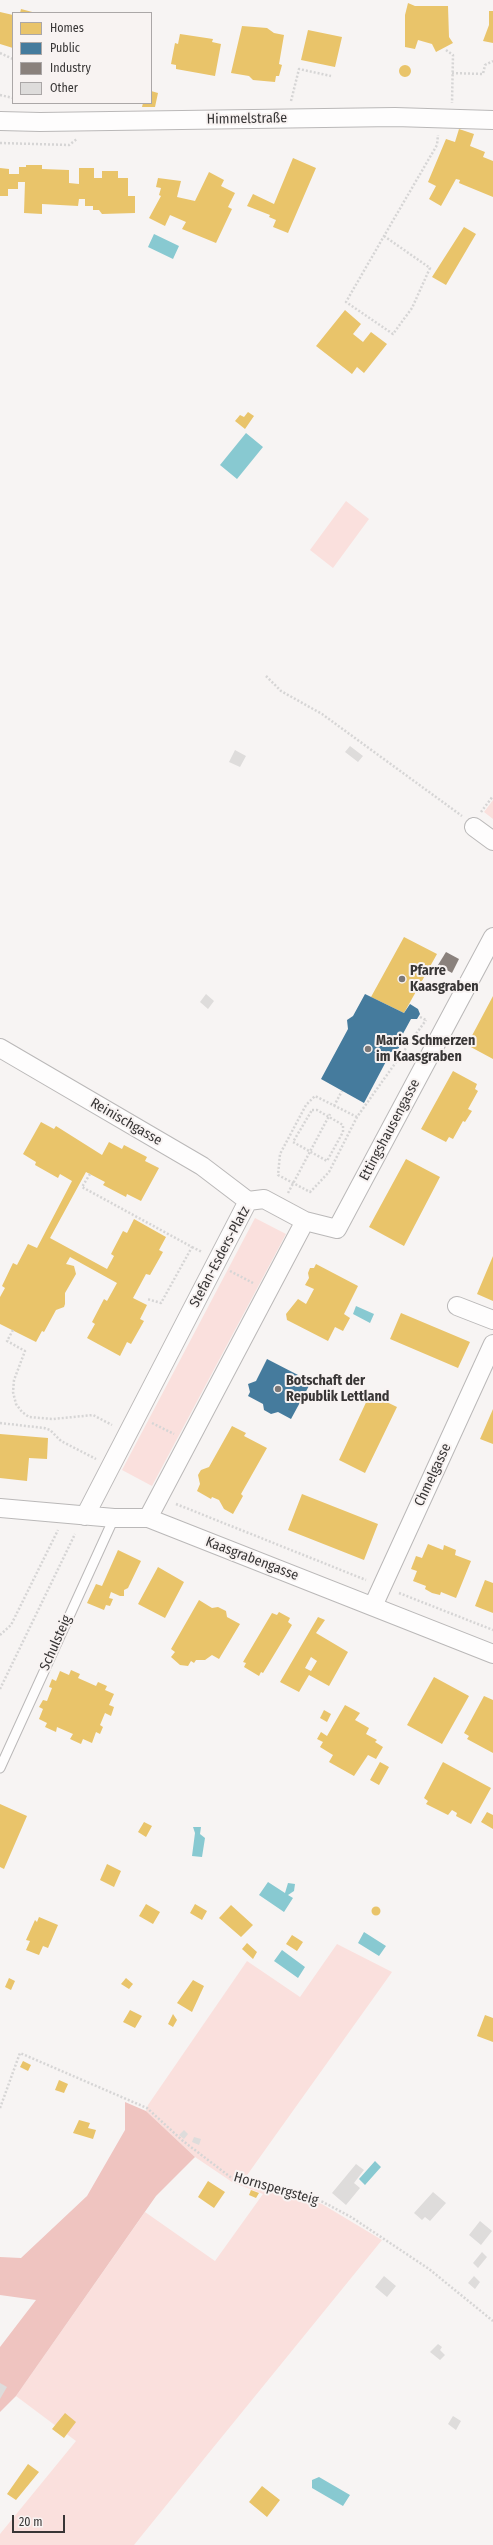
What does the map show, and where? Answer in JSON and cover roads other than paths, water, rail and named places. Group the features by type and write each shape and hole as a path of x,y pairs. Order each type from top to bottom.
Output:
{"street":[{"name":"Himmelstraße","path":"0,121 40,122 287,119 493,120"},
{"path":"470,823 493,840"},
{"name":"Ettingshausengasse","path":"305,1221 337,1230 493,937"},
{"name":"Reinischgasse","path":"0,1048 202,1166 248,1201"},
{"name":"Stefan-Esders-Platz","path":"85,1516 248,1201 264,1199 305,1221"},
{"path":"148,1518 305,1221"},
{"path":"457,1306 493,1320"},
{"name":"Chmelgasse","path":"373,1606 493,1344"},
{"name":"Kaasgrabengasse","path":"0,1508 114,1518 148,1518 493,1654"}],"lane":[{"name":"Schulsteig","path":"0,1768 114,1518"}],"water":[{"path":"154,234 179,246 173,259 148,247"},
{"path":"246,433 263,447 237,479 220,465"},
{"path":"356,1306 374,1314 370,1323 353,1314"},
{"path":"193,1827 201,1827 200,1834 205,1838 202,1857 192,1856 195,1833"},
{"path":"268,1882 285,1893 288,1883 295,1884 294,1891 288,1895 293,1898 284,1912 259,1895"},
{"path":"364,1932 386,1946 379,1956 358,1943"},
{"path":"282,1950 305,1967 298,1978 274,1961"},
{"path":"375,2161 381,2167 365,2185 359,2179"},
{"path":"319,2477 350,2495 343,2506 312,2488 312,2480"}],"place":[{"name":"Pfarre Kaasgraben","path":"402,979"},
{"name":"Maria Schmerzen im Kaasgraben","path":"368,1049"},
{"name":"Botschaft der Republik Lettland","path":"278,1389"}]}
